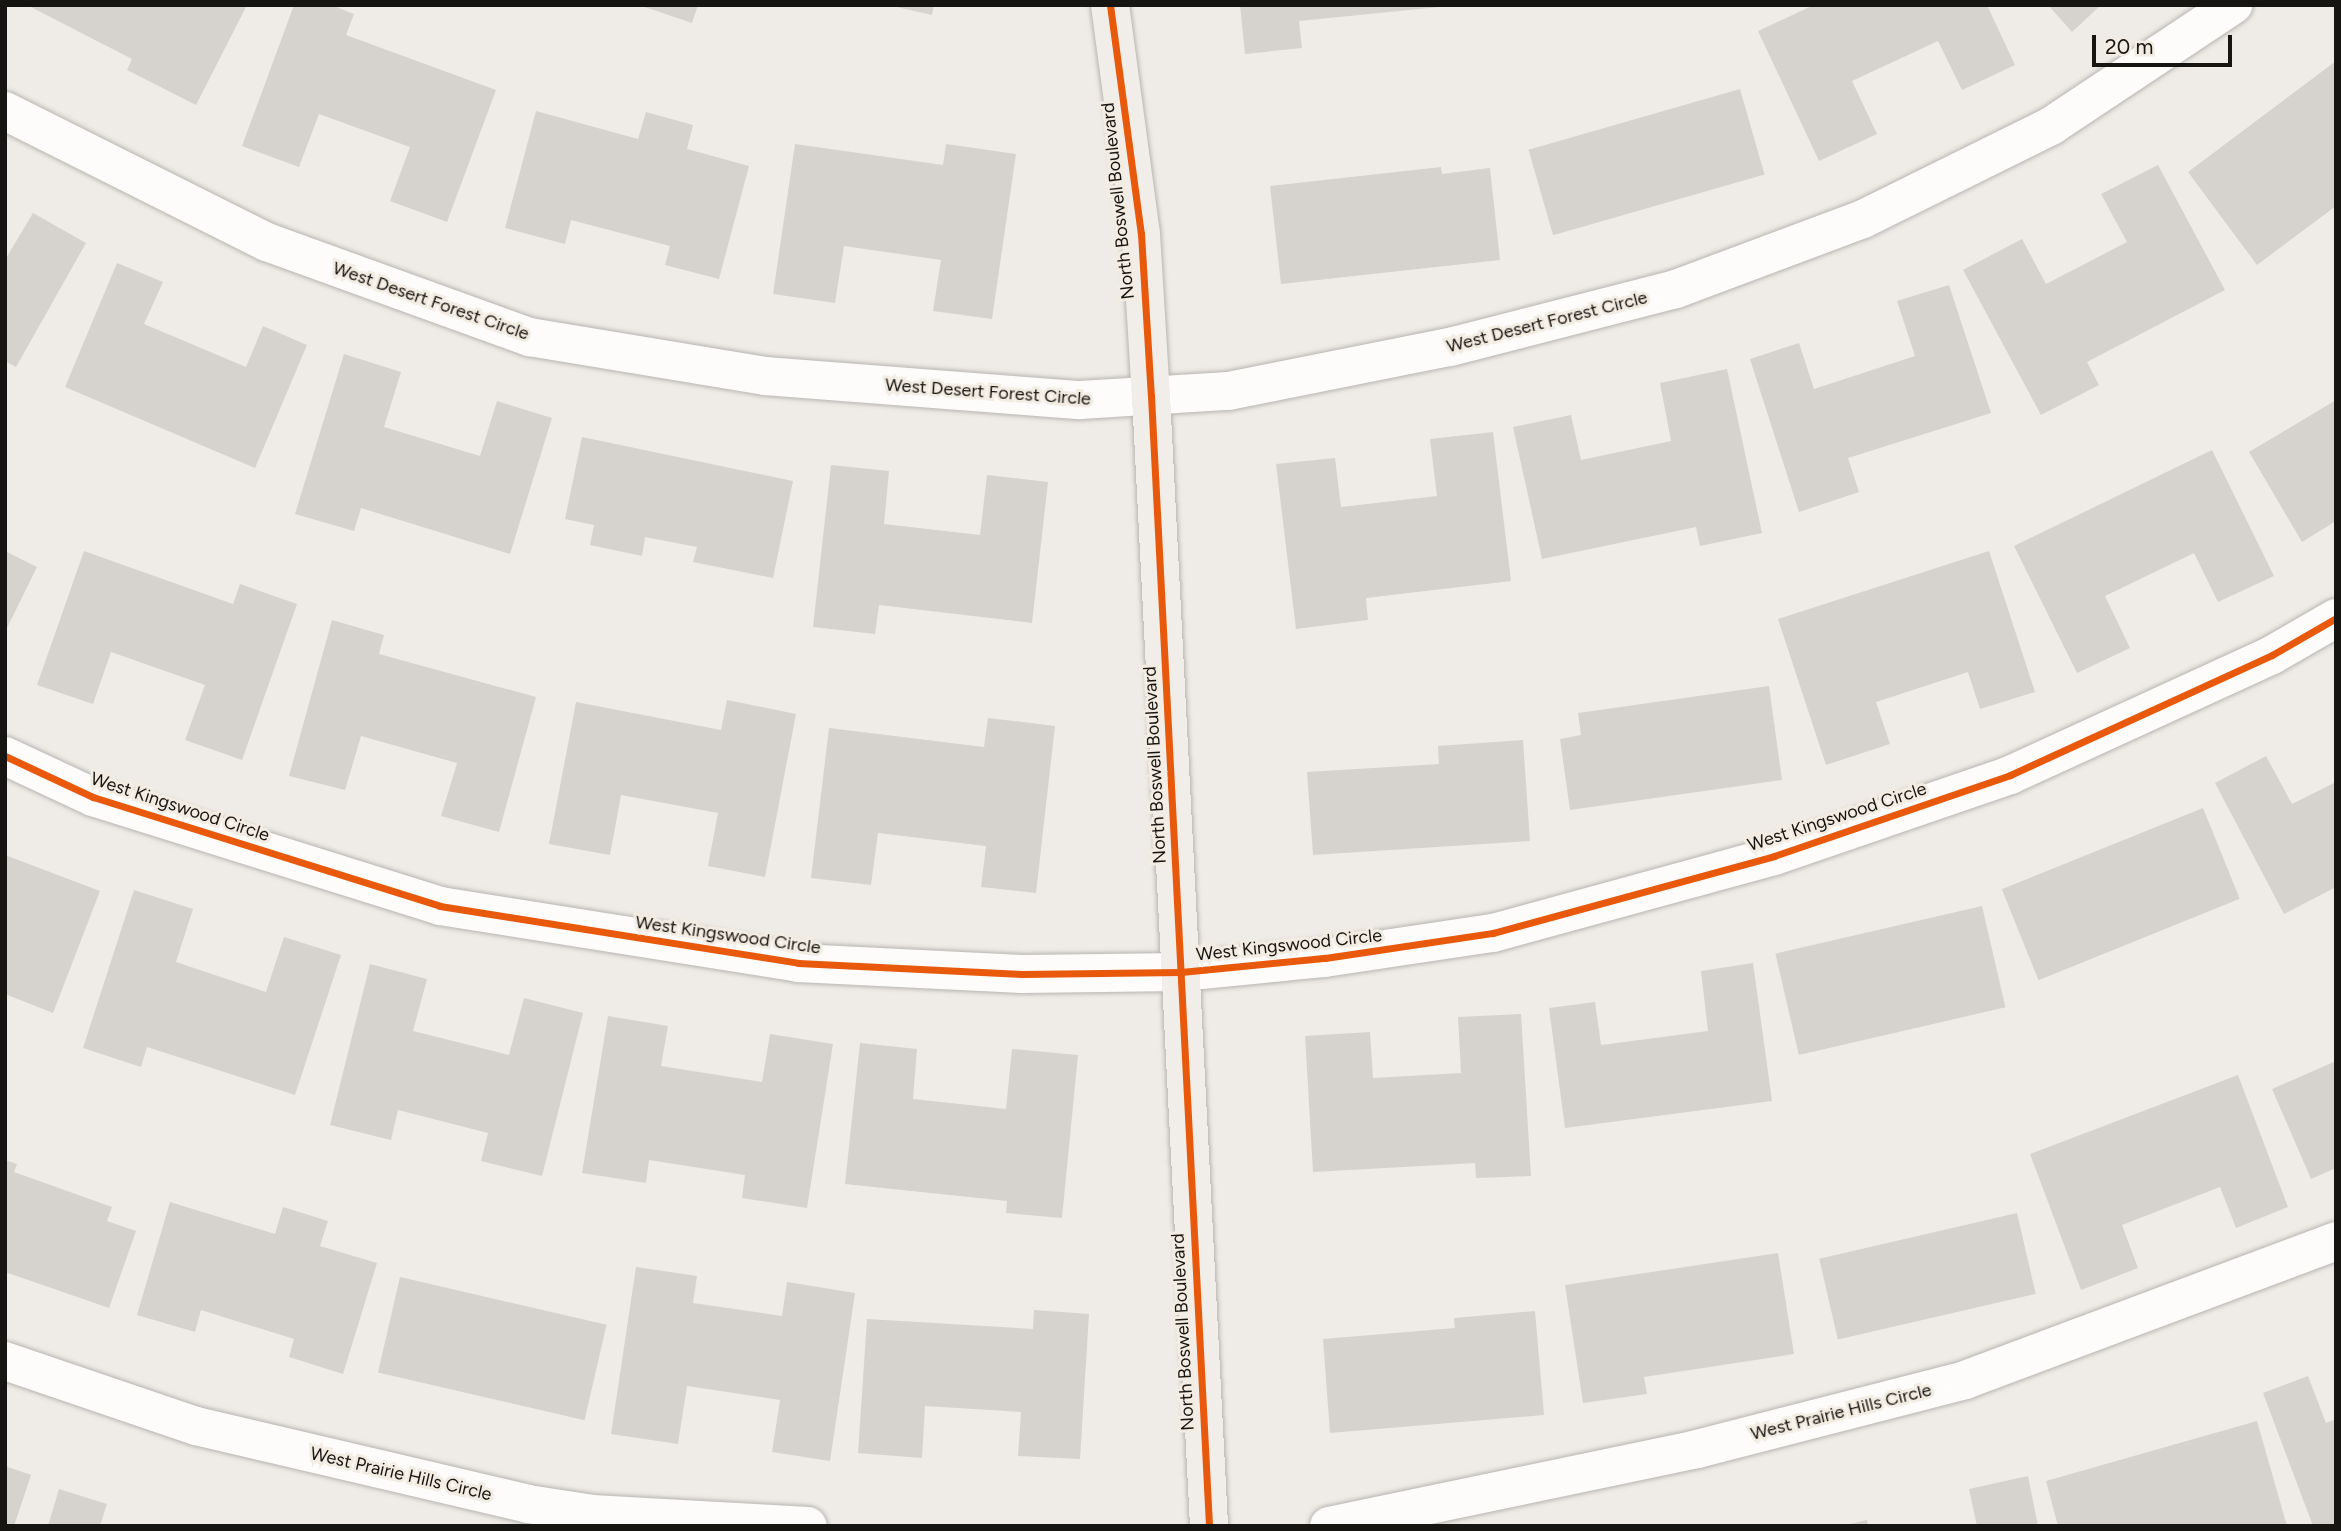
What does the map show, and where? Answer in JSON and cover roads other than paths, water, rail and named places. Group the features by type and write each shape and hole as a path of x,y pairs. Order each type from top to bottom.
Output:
{"street":[{"name":"North Boswell Boulevard","path":"1110,5 1141,234 1209,1526"},
{"name":"West Desert Forest Circle","path":"5,111 267,242 530,337 765,376 1080,400 1229,391 1450,347 1676,289 1863,219 2051,126 2233,5"},
{"name":"West Kingswood Circle","path":"5,756 93,797 439,906 798,963 1022,974 1181,972 1325,958 1493,933 1774,856 2010,775 2272,656 2336,618"},
{"name":"West Prairie Hills Circle","path":"1329,1526 1697,1448 1965,1380 2336,1241"},
{"name":"West Prairie Hills Circle","path":"5,1361 196,1426 592,1520 808,1526"}]}
